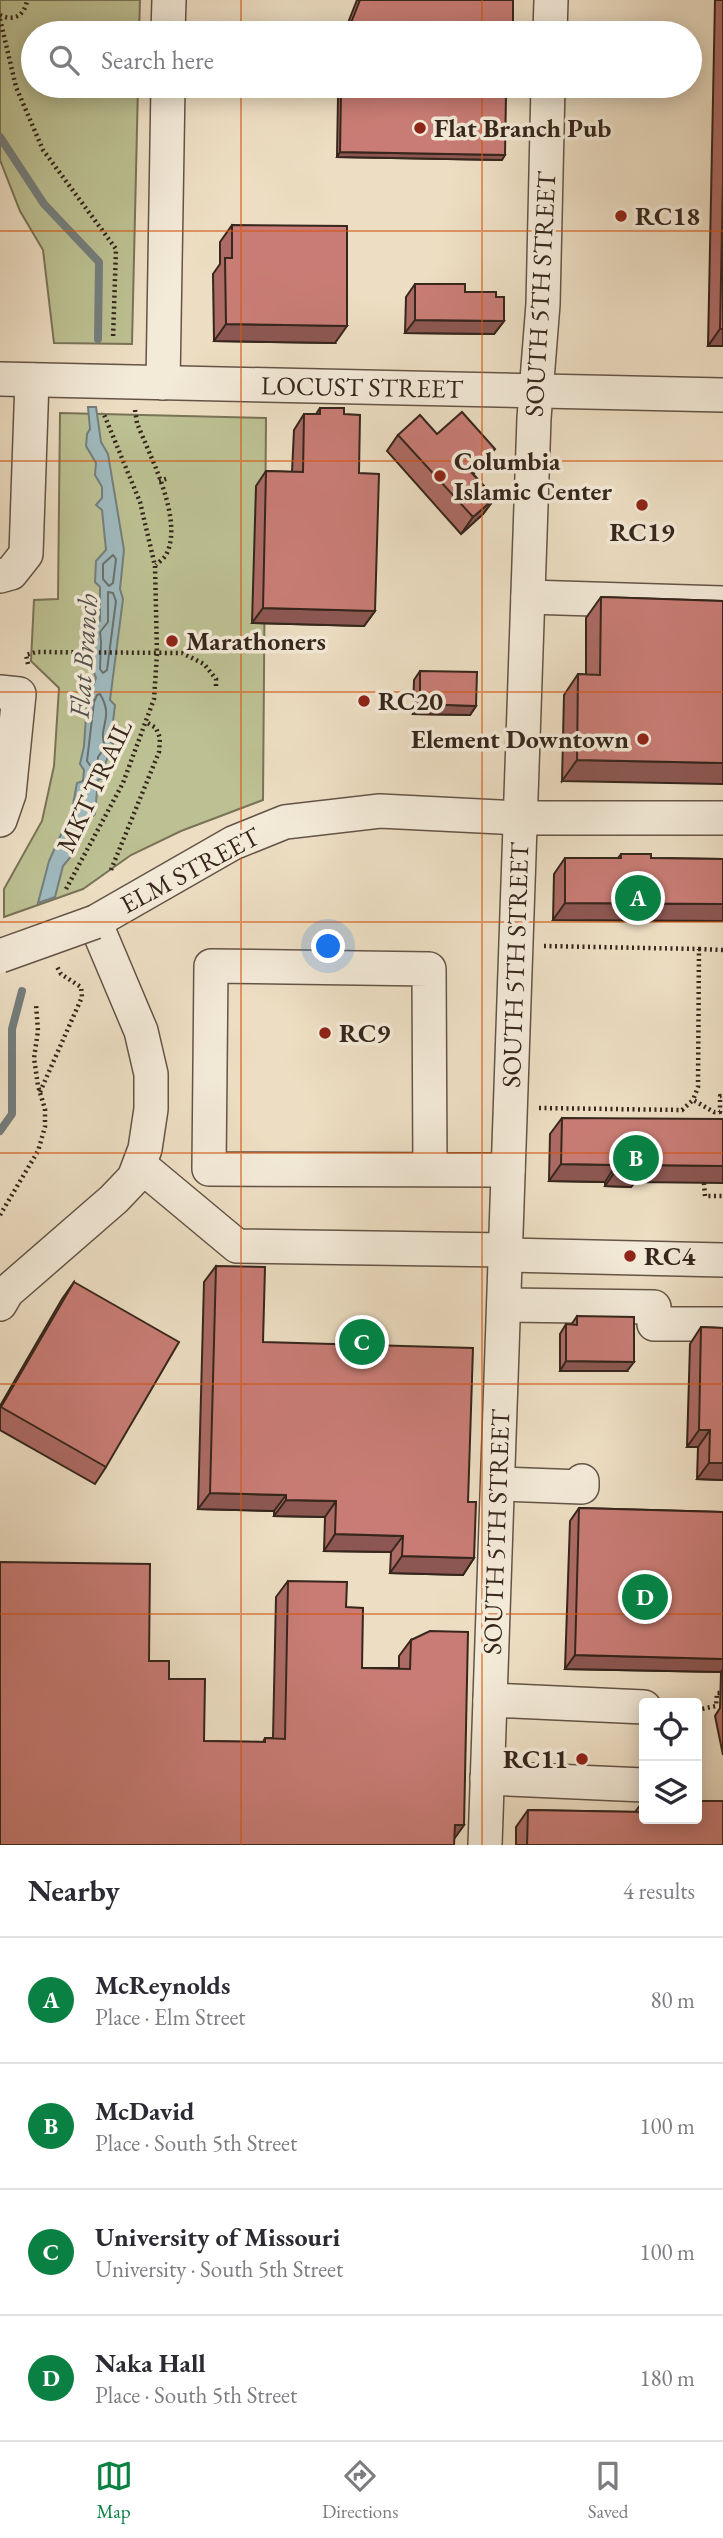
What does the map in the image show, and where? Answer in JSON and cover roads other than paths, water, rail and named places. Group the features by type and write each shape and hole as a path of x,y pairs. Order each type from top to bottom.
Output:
{"street":[{"path":"169,0 169,21"},
{"path":"550,21 551,0"},
{"path":"149,382 167,98"},
{"name":"SOUTH 5TH STREET","path":"485,1845 535,390 543,304 548,98"},
{"path":"0,576 11,573 26,554 16,379"},
{"name":"LOCUST STREET","path":"16,379 723,395"},
{"path":"528,597 723,603"},
{"path":"0,692 19,694 9,794 0,820"},
{"name":"ELM STREET","path":"0,955 95,922 233,843 285,822 380,811 521,818 723,818"},
{"path":"0,1304 7,1292 114,1199 134,1178 141,1166 151,1109 151,1074 141,1031 95,922"},
{"path":"430,1170 429,969 211,966 209,1169 430,1170 508,1170"},
{"path":"141,1166 237,1246 723,1260"},
{"path":"504,1305 654,1315 723,1324"},
{"path":"498,1484 582,1487 582,1480"},
{"path":"490,1700 639,1707"},
{"path":"487,1778 639,1785"}],"water":[{"path":"88,407 96,407 101,442 108,454 124,550 120,589 123,599 110,700 115,705 115,725 111,729 109,740 113,744 103,778 98,780 95,814 87,821 82,840 79,840 73,854 63,866 55,897 38,903 49,861 72,810 77,783 83,781 84,770 80,764 87,701 96,678 92,631 100,621 100,587 95,582 96,561 106,550 102,510 96,505 102,498 102,487 95,475 96,463 86,446 90,429"}],"waterway":[{"name":"Flat Branch","path":"0,137 44,204 99,262 98,339"},
{"name":"Flat Branch","path":"0,1131 12,1114 12,1029 22,991"}],"place":[{"name":"Flat Branch Pub","path":"420,128"},
{"name":"RC18","path":"621,216"},
{"name":"Columbia Islamic Center","path":"440,476"},
{"name":"RC19","path":"642,505"},
{"name":"Marathoners","path":"172,641"},
{"name":"RC20","path":"364,701"},
{"name":"Element Downtown","path":"643,739"},
{"name":"McReynolds","path":"638,898"},
{"name":"RC9","path":"325,1033"},
{"name":"McDavid","path":"636,1158"},
{"name":"RC4","path":"630,1256"},
{"name":"University of Missouri","path":"362,1342"},
{"name":"Naka Hall","path":"645,1597"},
{"name":"RC11","path":"582,1759"}]}
